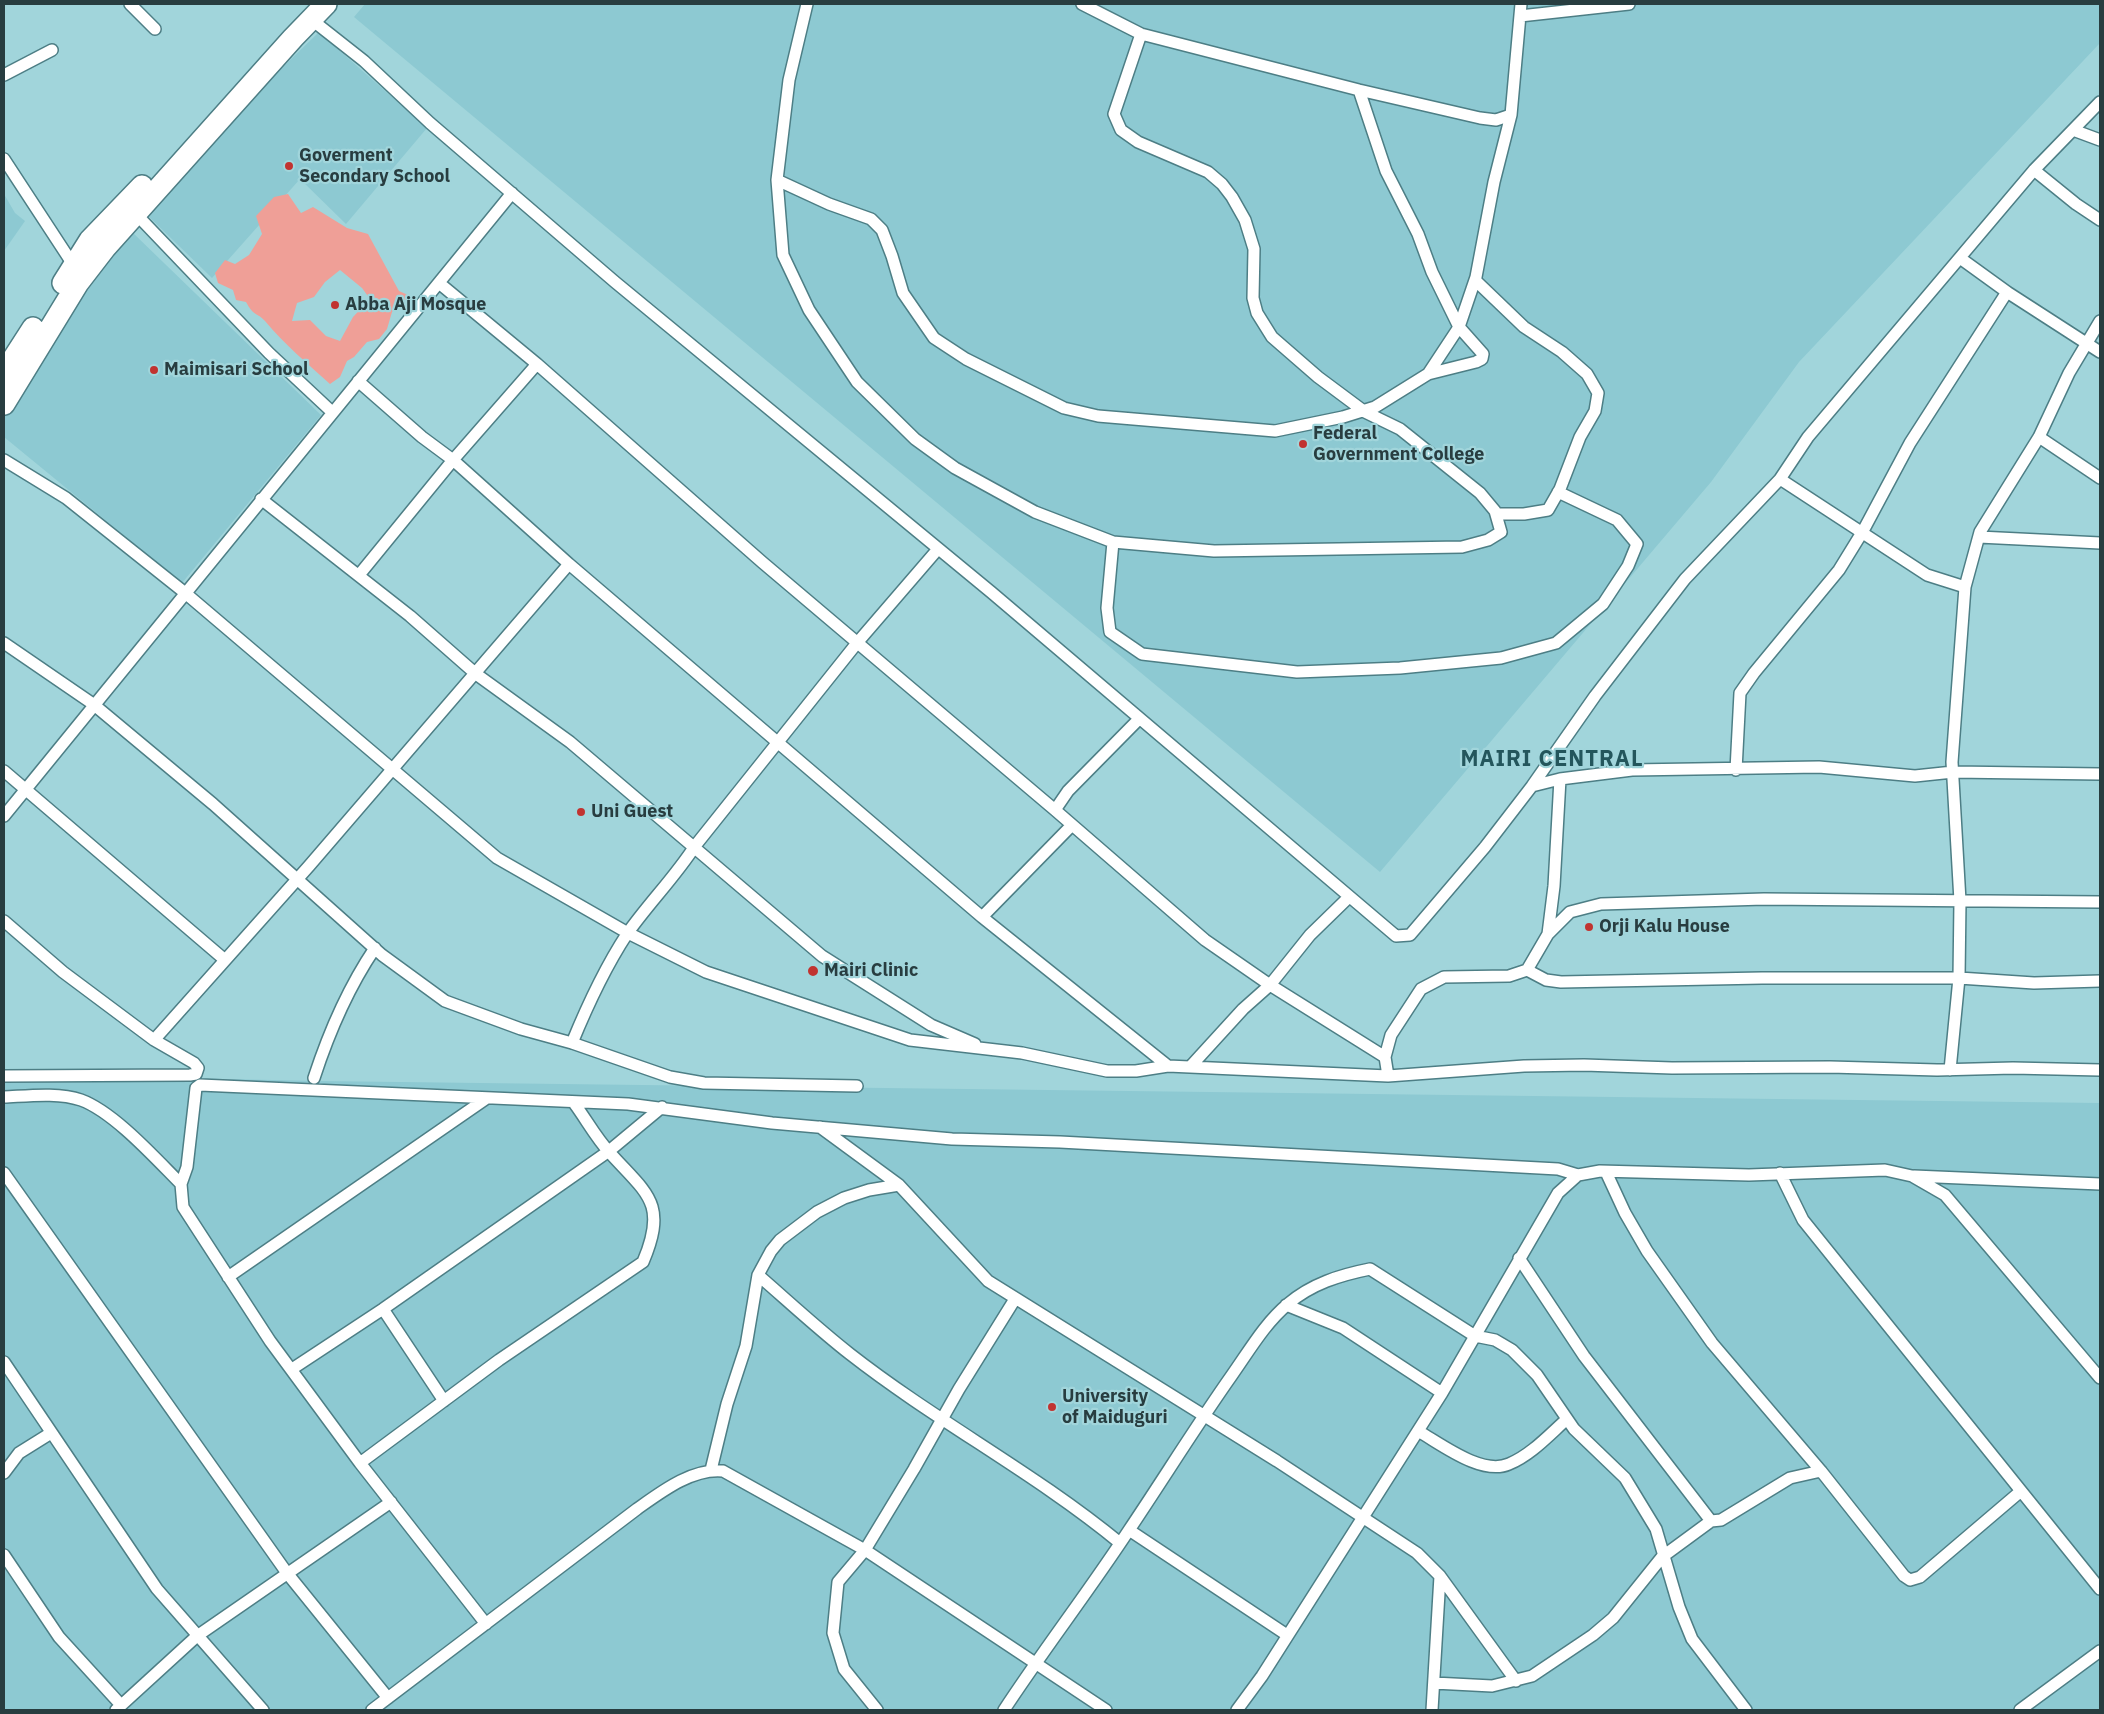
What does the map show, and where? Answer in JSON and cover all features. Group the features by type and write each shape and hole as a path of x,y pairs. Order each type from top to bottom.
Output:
{"highway":[{"path":"4,373 90,240 150,187 293,38 309,12 326,4"},
{"path":"4,404 78,283 136,214 150,187"}],"street":[{"path":"130,4 155,28"},
{"path":"807,4 789,80 777,180 783,255 809,310 857,382 915,439 955,468 1035,512 1113,542 1214,551 1462,547 1488,540 1501,532 1496,514 1480,493 1400,429 1365,412 1272,337 1257,312 1253,298 1254,249 1245,220 1222,184 1208,172 1138,142 1121,130 1114,114 1141,34"},
{"path":"1082,4 1141,34 1358,90 1374,92 1480,118 1496,120 1511,115"},
{"path":"1428,374 1459,327 1475,280 1494,182 1511,115 1521,4"},
{"path":"1520,16 1629,4"},
{"path":"309,12 430,123 615,282 938,549 1396,936 1410,935 1485,847 1532,786 1595,696 1685,579 1780,479 1808,436 2034,170 2100,102"},
{"path":"4,75 52,50"},
{"path":"777,180 828,204 871,219 882,230 903,293 934,338 966,359 1064,408 1098,416 1275,431 1365,412 1428,374 1482,358 1483,354 1459,327 1432,272 1418,234 1386,171 1358,90"},
{"path":"2073,130 2100,140"},
{"path":"4,159 74,266"},
{"path":"2034,170 2076,204 2100,220"},
{"path":"4,816 184,592 512,193"},
{"path":"136,214 269,353 332,412"},
{"path":"1960,258 2100,352"},
{"path":"1475,280 1524,327 1562,352 1588,374 1598,393 1595,411 1580,437 1558,492 1548,510 1524,514 1496,514"},
{"path":"439,283 537,364 762,562 1055,810 1205,940 1270,985 1385,1057"},
{"path":"1736,770 1740,694 1754,673 1839,570 1863,531 1910,443 2008,292"},
{"path":"1950,1070 1959,978 1960,901 1953,772 1965,587 1979,537 2039,437 2069,374 2100,321"},
{"path":"358,575 453,460 537,364"},
{"path":"358,381 422,437 453,460 569,564 982,917 1168,1066"},
{"path":"2039,437 2100,478"},
{"path":"4,460 66,498 184,592 497,858 628,933 706,972 910,1040 1022,1053 1107,1071 1136,1071 1168,1066 1388,1076 1524,1066 1584,1064 1672,1068 1950,1070 2013,1068 2100,1070"},
{"path":"1780,479 1863,531 1927,575 1965,587"},
{"path":"1113,542 1106,608 1110,632 1142,654 1296,672 1400,668 1501,658 1556,643 1603,604 1628,566 1637,544 1617,520 1558,492"},
{"path":"261,499 358,575 476,674 570,742 822,956 931,1025 987,1049"},
{"path":"1979,537 2100,544"},
{"path":"572,1043 594,989 628,933 680,869 694,846 857,643 938,549"},
{"path":"154,1040 297,880 569,564"},
{"path":"4,643 37,663 93,704 213,804 375,948 445,1001 521,1029 572,1043 670,1077 704,1083 857,1086"},
{"path":"1055,810 1068,791 1139,719"},
{"path":"1532,786 1560,779 1632,770 1736,770 1820,767 1915,776 1953,772 2100,774"},
{"path":"4,771 225,960"},
{"path":"1548,934 1554,886 1560,779"},
{"path":"982,917 1072,825"},
{"path":"1190,1067 1243,1010 1270,985 1310,935 1349,897"},
{"path":"1388,1076 1385,1057 1391,1035 1421,989 1444,976 1509,976 1527,970 1548,934 1570,912 1601,904 1764,899 2100,902"},
{"path":"4,921 63,972 154,1040 194,1063 198,1068 196,1074 4,1076"},
{"path":"314,1078 327,1040 358,974 375,948"},
{"path":"1527,970 1546,980 1561,982 1762,978 1959,978 2034,983 2100,981"},
{"path":"486,1624 360,1463 270,1341 183,1207 181,1184 187,1167 196,1088 200,1085 662,1107 742,1119 952,1139 1060,1142 1558,1169 1578,1175"},
{"path":"4,1097 66,1097 79,1099 93,1106 137,1139 181,1184"},
{"path":"228,1277 487,1098"},
{"path":"360,1463 444,1400 643,1262 653,1238 652,1206 642,1186 608,1151 574,1103"},
{"path":"292,1369 383,1309 608,1151 662,1107"},
{"path":"819,1126 899,1185 958,1246 977,1272 1015,1299 1204,1415 1417,1553 1440,1576 1516,1681"},
{"path":"1238,1710 1262,1676 1442,1393 1558,1193 1578,1175 1588,1172 1749,1175 1885,1170 1912,1176 2100,1184"},
{"path":"1606,1172 1625,1213 1647,1251 1712,1342 1821,1471 1904,1576 1910,1580 1920,1576 2021,1491"},
{"path":"4,1173 288,1573 388,1698"},
{"path":"1780,1173 1803,1220 2100,1589"},
{"path":"1912,1176 1945,1195 2100,1378"},
{"path":"711,1470 727,1404 746,1346 758,1275 771,1251 780,1240 817,1212 844,1198 899,1185"},
{"path":"1519,1258 1584,1356 1711,1521"},
{"path":"1004,1710 1129,1530 1204,1415 1258,1338 1286,1305 1307,1289 1342,1274 1370,1269 1475,1336 1494,1340 1512,1350 1537,1375 1567,1419 1625,1478 1656,1529 1662,1557 1692,1639 1746,1710"},
{"path":"758,1275 850,1354 941,1418 1080,1510 1120,1543"},
{"path":"878,1710 844,1670 833,1633 838,1582 865,1550 914,1469 941,1418 1015,1299"},
{"path":"1286,1305 1344,1328 1442,1393"},
{"path":"383,1309 444,1400"},
{"path":"4,1362 157,1589 263,1710"},
{"path":"1418,1431 1474,1463 1488,1467 1508,1465 1533,1449 1567,1419"},
{"path":"4,1473 19,1453 51,1433"},
{"path":"376,1709 664,1490 711,1470 723,1471 865,1550 1106,1710"},
{"path":"1434,1683 1492,1686 1532,1676 1593,1635 1613,1618 1662,1557 1711,1521 1721,1520 1790,1478 1821,1471"},
{"path":"4,1555 59,1637 119,1707 197,1636 391,1502"},
{"path":"1129,1530 1287,1636"},
{"path":"1432,1710 1440,1576"},
{"path":"2020,1710 2100,1651"}],"shaded area":[{"name":"Federal Government College","path":"365,4 2100,4 2100,43 1799,362 1711,482 1380,872 354,17"},
{"name":"Goverment Secondary School","path":"318,33 427,128 346,224 300,179 212,278 143,211 194,153"},
{"path":"4,194 15,213 25,221 4,251"},
{"path":"288,194 301,213 313,207 347,228 368,234 399,291 408,295 406,307 392,312 387,329 379,339 367,342 354,357 347,361 340,377 330,384 288,346 262,318 253,312 246,302 236,300 233,290 218,283 215,273 225,260 235,264 249,255 262,234 256,216 274,197","holes":["340,270 362,288 370,299 353,317 340,341 326,336 310,320 292,321 297,303 314,297 325,282"]},
{"name":"Maimisari School","path":"132,232 321,415 182,583 4,437 4,416 61,325"},
{"name":"University of Maiduguri","path":"85,1076 318,1081 2100,1103 2100,1710 4,1710 4,1080"}],"place":[{"name":"Goverment Secondary School","path":"289,166"},
{"name":"Abba Aji Mosque","path":"335,305"},
{"name":"Maimisari School","path":"154,370"},
{"name":"Federal Government College","path":"1303,444"},
{"name":"Uni Guest","path":"581,812"},
{"name":"Orji Kalu House","path":"1589,927"},
{"name":"Mairi Clinic","path":"813,971"},
{"name":"University of Maiduguri","path":"1052,1407"}],"district":[{"name":"MAIRI CENTRAL","path":"1552,760"}]}
